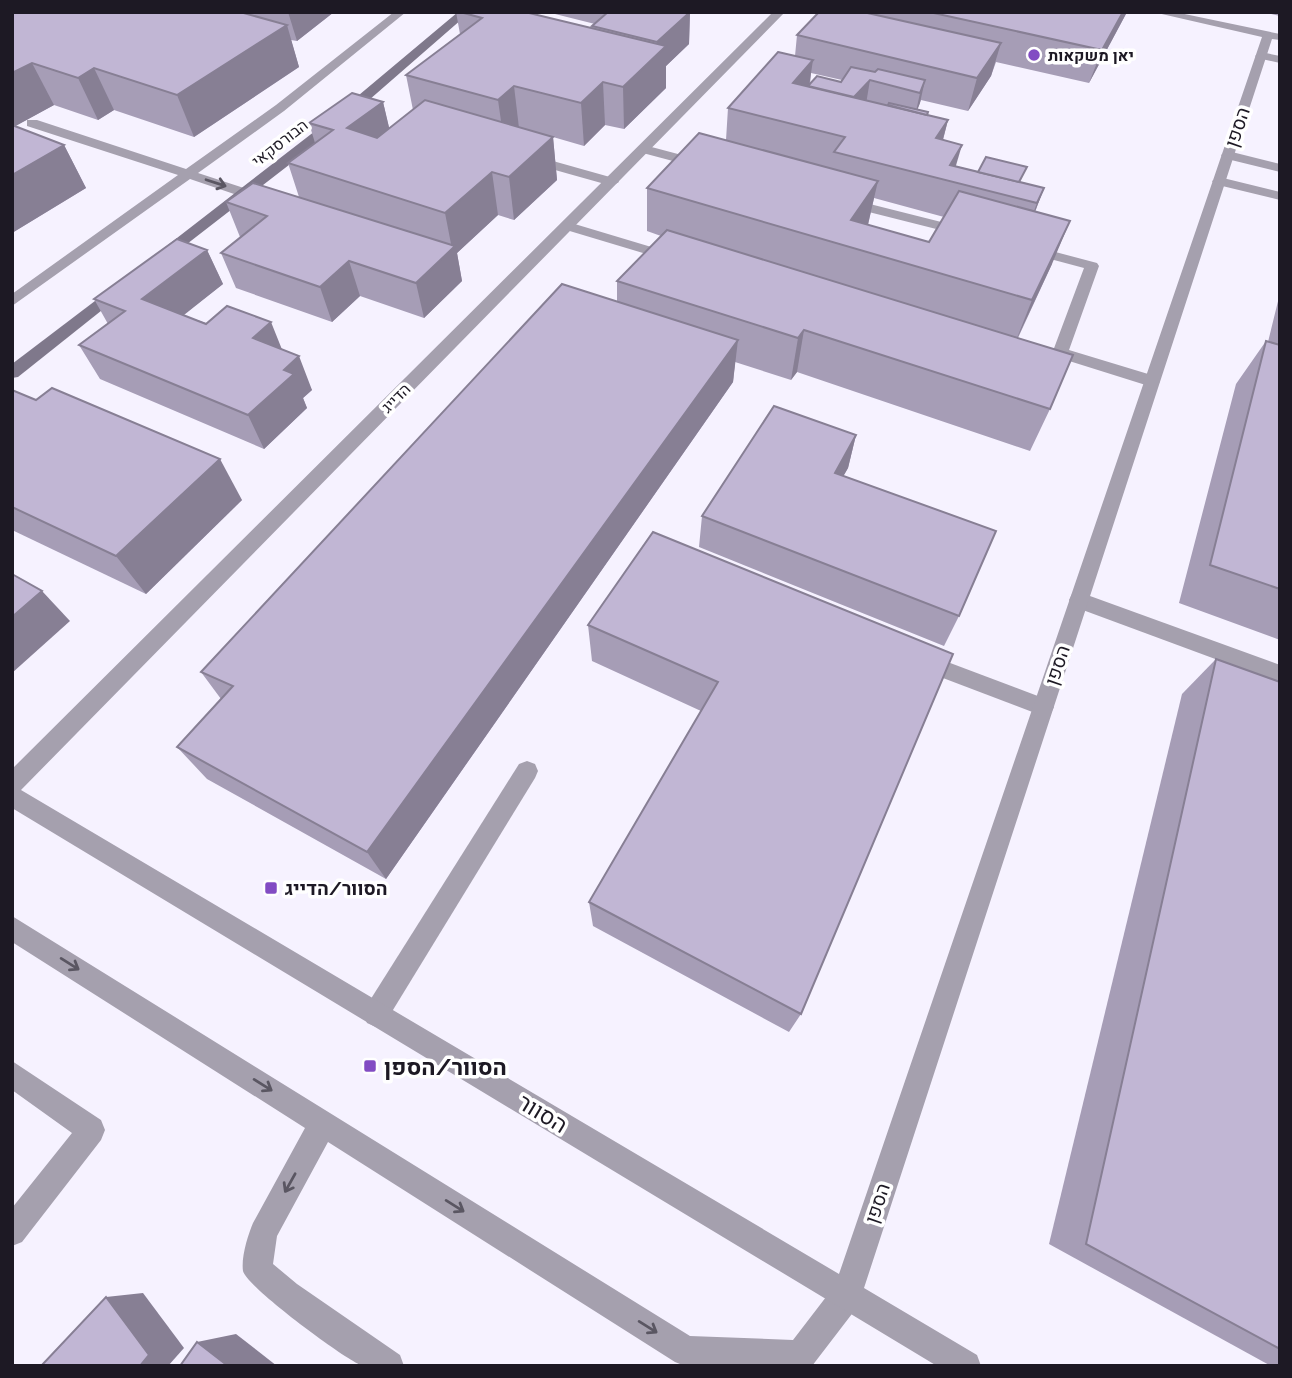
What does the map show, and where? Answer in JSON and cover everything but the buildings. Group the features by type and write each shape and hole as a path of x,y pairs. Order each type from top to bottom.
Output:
{"street":[{"path":"12,301 280,108 401,12"},
{"name":"הבורסקאי","path":"150,266 374,91 465,12"},
{"name":"הדייג","path":"12,784 780,12"},
{"path":"1158,12 1274,36"},
{"name":"הספן","path":"813,1352 846,1295 1219,181 1270,58 1274,36"},
{"path":"32,123 245,192"},
{"path":"644,149 723,170"},
{"path":"510,153 612,182"},
{"path":"1228,155 1280,168"},
{"path":"1219,181 1280,195"},
{"path":"829,197 974,235"},
{"path":"568,226 686,262"},
{"path":"1013,245 1092,266 1053,373 1040,369"},
{"path":"12,373 128,283"},
{"path":"1060,353 1152,381"},
{"path":"1079,600 1280,674"},
{"path":"903,654 1043,707"},
{"path":"376,1014 527,771"},
{"name":"הסוור","path":"12,796 965,1366"},
{"path":"12,928 686,1351 800,1356 813,1352"},
{"path":"12,1074 91,1130 12,1232"},
{"path":"323,1123 263,1233 258,1270 286,1295 389,1366"}],"place":[{"name":"יאן משקאות","path":"1034,55"},
{"name":"הסוור/הדייג","path":"271,888"},
{"name":"הסוור/הספן","path":"370,1066"}]}
